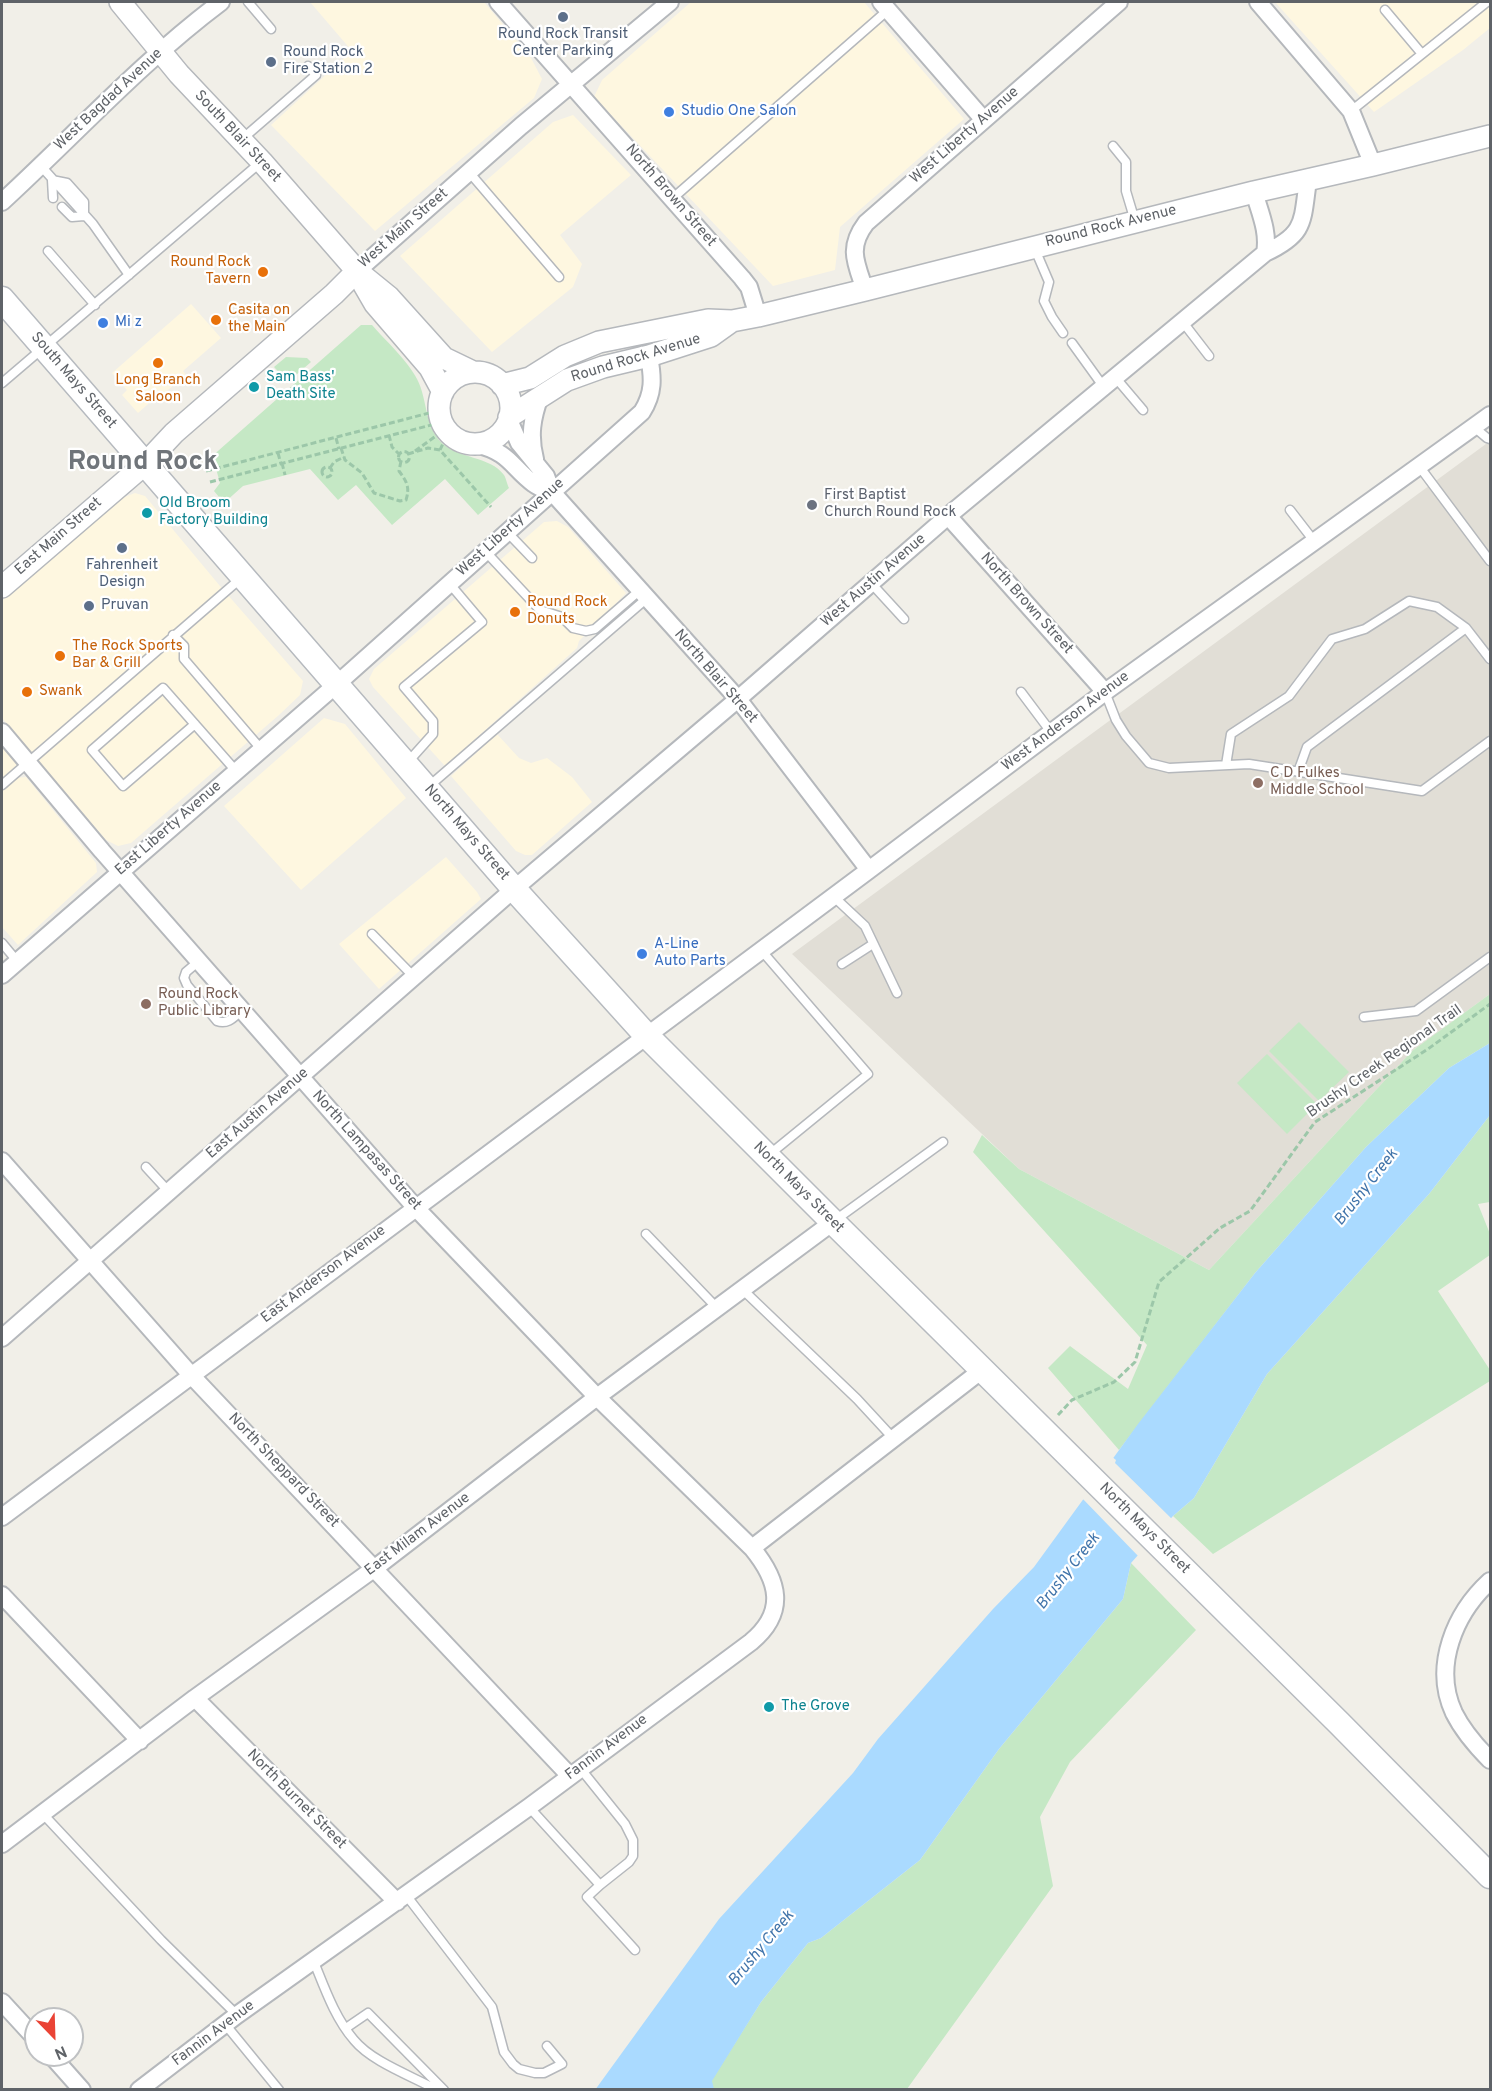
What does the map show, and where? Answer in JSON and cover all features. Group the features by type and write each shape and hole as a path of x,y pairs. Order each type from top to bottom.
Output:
{"main road":[{"name":"South Mays Street","path":"2,299 145,464"},
{"name":"North Mays Street","path":"145,464 514,889 646,1035 1491,1876"}],"street":[{"name":"South Blair Street","path":"120,2 179,74 262,162 357,271"},
{"name":"West Bagdad Avenue","path":"2,199 160,51 221,2"},
{"name":"North Brown Street","path":"498,2 749,287 758,316"},
{"name":"West Liberty Avenue","path":"865,290 854,252 856,235 866,223 1119,2"},
{"path":"1258,2 1351,111 1373,165"},
{"name":"West Main Street","path":"145,464 174,433 334,294 469,172 665,3"},
{"path":"884,6 983,119"},
{"name":"Round Rock Avenue","path":"502,385 530,379 565,356 599,342 708,320 732,321 758,316 1135,221 1491,136"},
{"name":"West Austin Avenue","path":"514,889 738,699 948,516 1109,381 1265,253 1284,244 1294,236 1300,227 1308,180"},
{"path":"1254,192 1266,230 1265,253"},
{"path":"357,271 389,297 444,358 473,372 496,379 502,385 510,398 509,418 499,434 489,441 476,444 453,437 444,427 439,404 450,382 461,375 473,372"},
{"path":"357,271 375,304 430,368 443,392"},
{"name":"Round Rock Avenue","path":"509,418 567,380 711,336 732,321"},
{"name":"West Liberty Avenue","path":"337,684 642,412 653,389 649,356"},
{"path":"536,463 531,436 533,417 540,396"},
{"name":"West Anderson Avenue","path":"646,1035 1105,692 1491,415"},
{"name":"North Blair Street","path":"509,418 519,443 546,476 552,492 642,595 738,699 869,870"},
{"name":"North Blair Street","path":"476,444 501,452 535,485 552,492"},
{"name":"East Main Street","path":"2,587 145,464"},
{"name":"North Brown Street","path":"948,516 1105,692"},
{"name":"East Liberty Avenue","path":"2,975 120,870 337,684"},
{"name":"North Lampasas Street","path":"2,732 26,763 415,1207 597,1398 752,1548"},
{"name":"East Austin Avenue","path":"2,1338 514,889"},
{"name":"East Anderson Avenue","path":"2,1516 646,1035"},
{"name":"North Sheppard Street","path":"2,1161 191,1375 375,1568 575,1772"},
{"name":"East Milam Avenue","path":"2,1844 195,1698 375,1568 597,1398 833,1222"},
{"path":"752,1548 982,1370"},
{"name":"Fannin Avenue","path":"139,2090 231,2020 529,1807 762,1633 772,1616 776,1597 768,1570 752,1548"},
{"path":"1491,1581 1471,1601 1457,1623 1449,1643 1446,1666 1447,1687 1454,1712 1465,1731 1491,1760"},
{"path":"2,1595 140,1741"},
{"name":"North Burnet Street","path":"195,1698 401,1898"},
{"path":"2,2002 24,2026"},
{"path":"62,2067 82,2090"}],"lane":[{"path":"248,2 271,29"},
{"path":"1351,111 1486,2"},
{"path":"672,198 884,6"},
{"path":"1385,10 1422,54"},
{"path":"241,140 316,75 308,66"},
{"path":"1113,146 1126,162 1126,191 1135,221"},
{"path":"2,383 262,162"},
{"path":"40,165 84,216 129,275"},
{"path":"469,172 559,277"},
{"path":"52,180 52,198"},
{"path":"62,207 72,217 84,216"},
{"path":"1034,247 1049,282 1044,301 1063,333"},
{"path":"48,251 95,304"},
{"path":"1182,321 1209,356"},
{"path":"1072,343 1109,381 1143,410"},
{"path":"1474,427 1491,439"},
{"path":"1419,466 1491,561"},
{"path":"1290,510 1314,541"},
{"path":"507,531 531,558"},
{"path":"485,551 540,610 562,618 573,628 586,631 595,629 642,595"},
{"path":"2,785 243,576"},
{"path":"407,764 433,734 433,721 404,687 482,622 449,583"},
{"path":"871,583 904,619"},
{"path":"427,788 642,595"},
{"path":"1226,765 1231,734 1289,696 1332,639 1365,629 1409,601 1437,607 1466,628 1491,659"},
{"path":"1298,772 1307,747 1466,628"},
{"path":"173,635 184,646 184,660 261,749"},
{"path":"195,724 123,786 92,750 163,688 195,724 236,771"},
{"path":"1021,692 1051,732"},
{"path":"1105,692 1116,720 1149,764 1169,768 1249,764 1422,791 1491,741"},
{"path":"833,897 865,926 897,993"},
{"path":"372,934 414,977"},
{"path":"2,944 17,961"},
{"path":"842,964 873,944"},
{"path":"761,950 868,1074 767,1157"},
{"path":"1365,1017 1416,1011 1491,957"},
{"path":"199,961 186,972 184,978 187,985 217,1021 223,1023 230,1021 242,1011"},
{"path":"833,1222 943,1143"},
{"path":"146,1167 169,1192"},
{"path":"646,1234 717,1308"},
{"path":"742,1289 857,1399 893,1438"},
{"path":"575,1772 625,1824 633,1840 633,1856 629,1862 587,1897 634,1950"},
{"path":"529,1807 600,1885"},
{"path":"43,1814 161,1940 231,2020 279,2090"},
{"path":"401,1898 492,2007 504,2052 513,2064 519,2069 535,2073 544,2073 562,2064 547,2046"},
{"path":"314,1962 333,2006 353,2040 372,2056 437,2090"},
{"path":"346,2028 368,2013 444,2090"}],"path":[{"path":"206,471 433,412"},
{"path":"210,482 435,424"},
{"path":"401,461 408,460 410,453 440,433"},
{"path":"336,438 347,463 365,475 376,495 402,502 406,500 409,489 399,469 401,461 399,454 392,447 389,435"},
{"path":"440,450 445,439"},
{"path":"399,454 402,451 410,453 428,448 440,450 491,507"},
{"path":"278,453 285,475"},
{"path":"330,468 334,462 344,458"},
{"name":"Brushy Creek Regional Trail","path":"1043,1428 1072,1400 1114,1382 1135,1362 1159,1282 1220,1228 1250,1211 1315,1122 1428,1049 1491,1004"}],"shaded area":[{"path":"310,2 484,2 531,58 542,79 534,98 375,231 271,125 352,51"},
{"path":"691,2 864,2 964,119 840,227 835,270 773,286 594,97 602,80"},
{"path":"1275,2 1490,2 1490,28 1463,50 1374,112"},
{"path":"573,115 631,175 560,235 582,264 573,287 492,352 400,256 553,122"},
{"name":"Long Branch Saloon","path":"191,304 221,338 183,371 186,375 138,413 122,395 127,390 112,373"},
{"name":"C D Fulkes Middle School","path":"1490,441 1490,994 1412,1051 1209,1270 1019,1169 792,954"},
{"path":"135,493 145,496 303,681 300,695 279,715 131,843 118,846 106,840 2,718 2,601 117,500"},
{"path":"557,521 568,527 626,593 579,641 577,648 445,766 373,687 369,679 374,669 544,522"},
{"path":"324,718 345,724 406,798 301,890 224,806"},
{"path":"497,734 519,758 531,763 547,758 572,777 592,802 532,855 516,851 451,776"},
{"path":"2,746 18,765 2,779"},
{"path":"26,777 96,863 97,872 18,945 2,927 2,791 16,778"},
{"path":"446,857 481,899 379,989 339,944"}],"green space":[{"path":"361,325 372,325 413,372 420,387 432,429 442,443 457,452 491,464 504,475 509,488 478,515 445,479 392,525 356,485 338,500 310,469 243,486 224,503 214,491 220,483 215,465 210,458"},
{"path":"286,357 307,358 311,362 288,382 274,367"},
{"path":"1490,994 1490,1043 1449,1068 1366,1147 1255,1273 1119,1450 1048,1368 1070,1346 1128,1389 1147,1345 973,1152 982,1135 1019,1169 1209,1270 1412,1051"},
{"path":"1299,1022 1349,1072 1319,1101 1269,1051"},
{"path":"1267,1054 1317,1104 1287,1134 1237,1083"},
{"path":"1490,1115 1490,1202 1478,1204 1490,1234 1490,1255 1438,1291 1490,1370 1490,1381 1213,1554 1173,1516 1194,1498 1267,1374 1429,1194"},
{"path":"1131,1563 1196,1630 1070,1762 1040,1817 1053,1886 907,2089 713,2089 711,2081 761,2002 808,1943 821,1938 920,1860 999,1749 1123,1599"}],"water":[{"name":"Brushy Creek","path":"1490,1043 1490,1115 1429,1194 1267,1374 1194,1498 1173,1516 1131,1563 1123,1599 999,1749 920,1860 821,1938 808,1943 761,2002 712,2081 714,2089 595,2090 719,1919 853,1773 878,1739 993,1609 1034,1567 1138,1424 1255,1273 1366,1147 1449,1068"}],"pier":[{"path":"1111,1456 1116,1460 1115,1463 1173,1520 1140,1558 1081,1497"}],"place":[{"name":"Round Rock Transit Center Parking","path":"563,17"},
{"name":"Round Rock Fire Station 2","path":"271,62"},
{"name":"Studio One Salon","path":"669,112"},
{"name":"Round Rock Tavern","path":"263,272"},
{"name":"Casita on the Main","path":"216,320"},
{"name":"Mi z","path":"103,323"},
{"name":"Long Branch Saloon","path":"158,363"},
{"name":"Sam Bass' Death Site","path":"254,387"},
{"name":"First Baptist Church Round Rock","path":"812,505"},
{"name":"Old Broom Factory Building","path":"147,513"},
{"name":"Fahrenheit Design","path":"122,548"},
{"name":"Pruvan","path":"89,606"},
{"name":"Round Rock Donuts","path":"515,612"},
{"name":"The Rock Sports Bar & Grill","path":"60,656"},
{"name":"Swank","path":"27,692"},
{"name":"C D Fulkes Middle School","path":"1258,783"},
{"name":"A-Line Auto Parts","path":"642,954"},
{"name":"Round Rock Public Library","path":"146,1004"},
{"name":"The Grove","path":"769,1707"}],"district":[{"name":"Round Rock","path":"143,464"}]}
